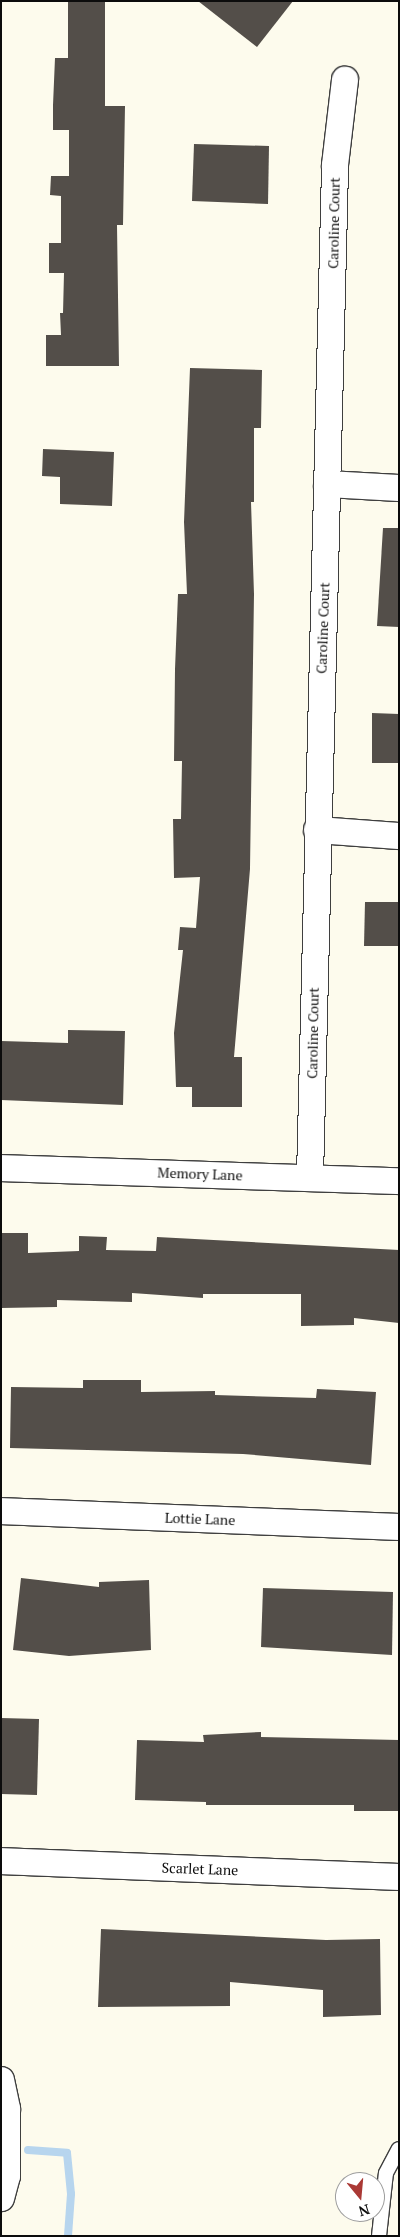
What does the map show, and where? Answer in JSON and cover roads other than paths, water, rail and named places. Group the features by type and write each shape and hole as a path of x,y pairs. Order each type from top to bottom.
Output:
{"street":[{"name":"Caroline Court","path":"310,1177 317,830 335,165 345,80"},
{"path":"327,484 399,488"},
{"path":"317,830 399,836"},
{"name":"Memory Lane","path":"1,1168 399,1181"},
{"name":"Lottie Lane","path":"1,1511 399,1527"},
{"name":"Scarlet Lane","path":"1,1861 399,1877"},
{"path":"1,2080 7,2110 7,2176 1,2198"}],"lane":[{"path":"379,2236 386,2173 399,2149"}],"waterway":[{"path":"28,2150 67,2153 71,2194 68,2236"}]}
